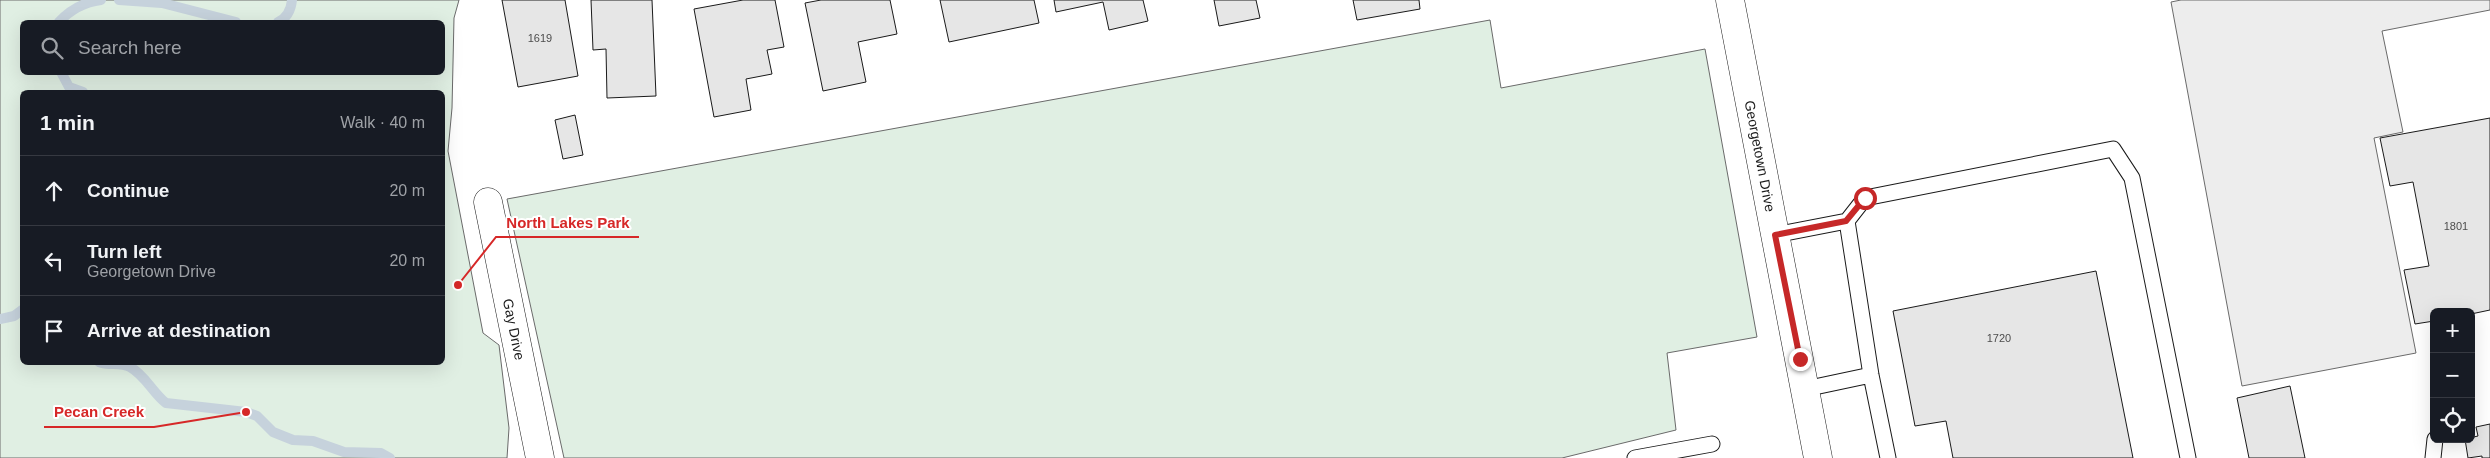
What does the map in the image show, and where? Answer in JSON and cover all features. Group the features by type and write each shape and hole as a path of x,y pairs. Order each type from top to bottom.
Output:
{"street":[{"name":"Georgetown Drive","path":"1730,0 1818,458"},
{"name":"Gay Drive","path":"488,202 540,458"}],"lane":[{"path":"1775,235 1846,221 1865,198 2113,149 2132,178 2188,458"},
{"path":"1846,221 1888,458"},
{"path":"1805,390 1872,375"},
{"path":"2433,458 2435,443"},
{"path":"1635,458 1712,444"}],"green space":[{"path":"0,0 459,0 454,18 452,108 448,151 483,333 499,345 509,428 507,458 0,458"},
{"path":"1490,20 1501,88 1705,49 1757,337 1667,353 1676,430 1562,458 564,458 507,199"}],"shaded area":[{"path":"2181,0 2490,0 2490,10 2382,31 2403,132 2374,138 2416,353 2242,386 2171,2"}],"building":[{"path":"502,0 565,0 578,76 518,87"},
{"path":"591,0 652,0 656,96 607,98 606,49 593,50"},
{"path":"743,0 775,0 784,47 767,50 772,74 746,79 751,110 714,117 694,9"},
{"path":"821,0 890,0 897,34 858,42 866,82 823,91 805,3"},
{"path":"940,0 1034,0 1039,23 949,42"},
{"path":"1054,0 1143,0 1148,21 1109,30 1103,2 1056,12"},
{"path":"1214,0 1256,0 1260,18 1219,26"},
{"path":"1353,0 1419,0 1420,9 1357,20"},
{"path":"575,115 583,155 563,159 555,120"},
{"path":"2490,118 2490,310 2475,313 2475,308 2430,308 2430,322 2415,324 2404,270 2429,266 2413,182 2390,186 2380,138"},
{"path":"2096,271 2133,458 1953,458 1946,421 1915,426 1893,311"},
{"path":"2290,386 2305,458 2249,458 2237,398"},
{"path":"2490,424 2490,458 2482,458 2482,456 2468,458 2466,443 2475,443 2475,437 2478,436 2476,427"}],"waterway":[{"path":"61,20 78,7 101,0"},
{"path":"119,0 162,3 228,20"},
{"path":"281,20 288,13 292,0"},
{"path":"63,75 69,87 77,90"},
{"path":"0,319 14,316 20,312"},
{"path":"122,365 135,370 166,403 246,412 257,416 273,432 293,440 313,441 344,452 381,453 390,458"}],"place":[{"name":"North Lakes Park","path":"458,285"},
{"name":"Pecan Creek","path":"246,412"}],"route":[{"path":"1800,359 1775,235 1846,221 1865,198"}]}
